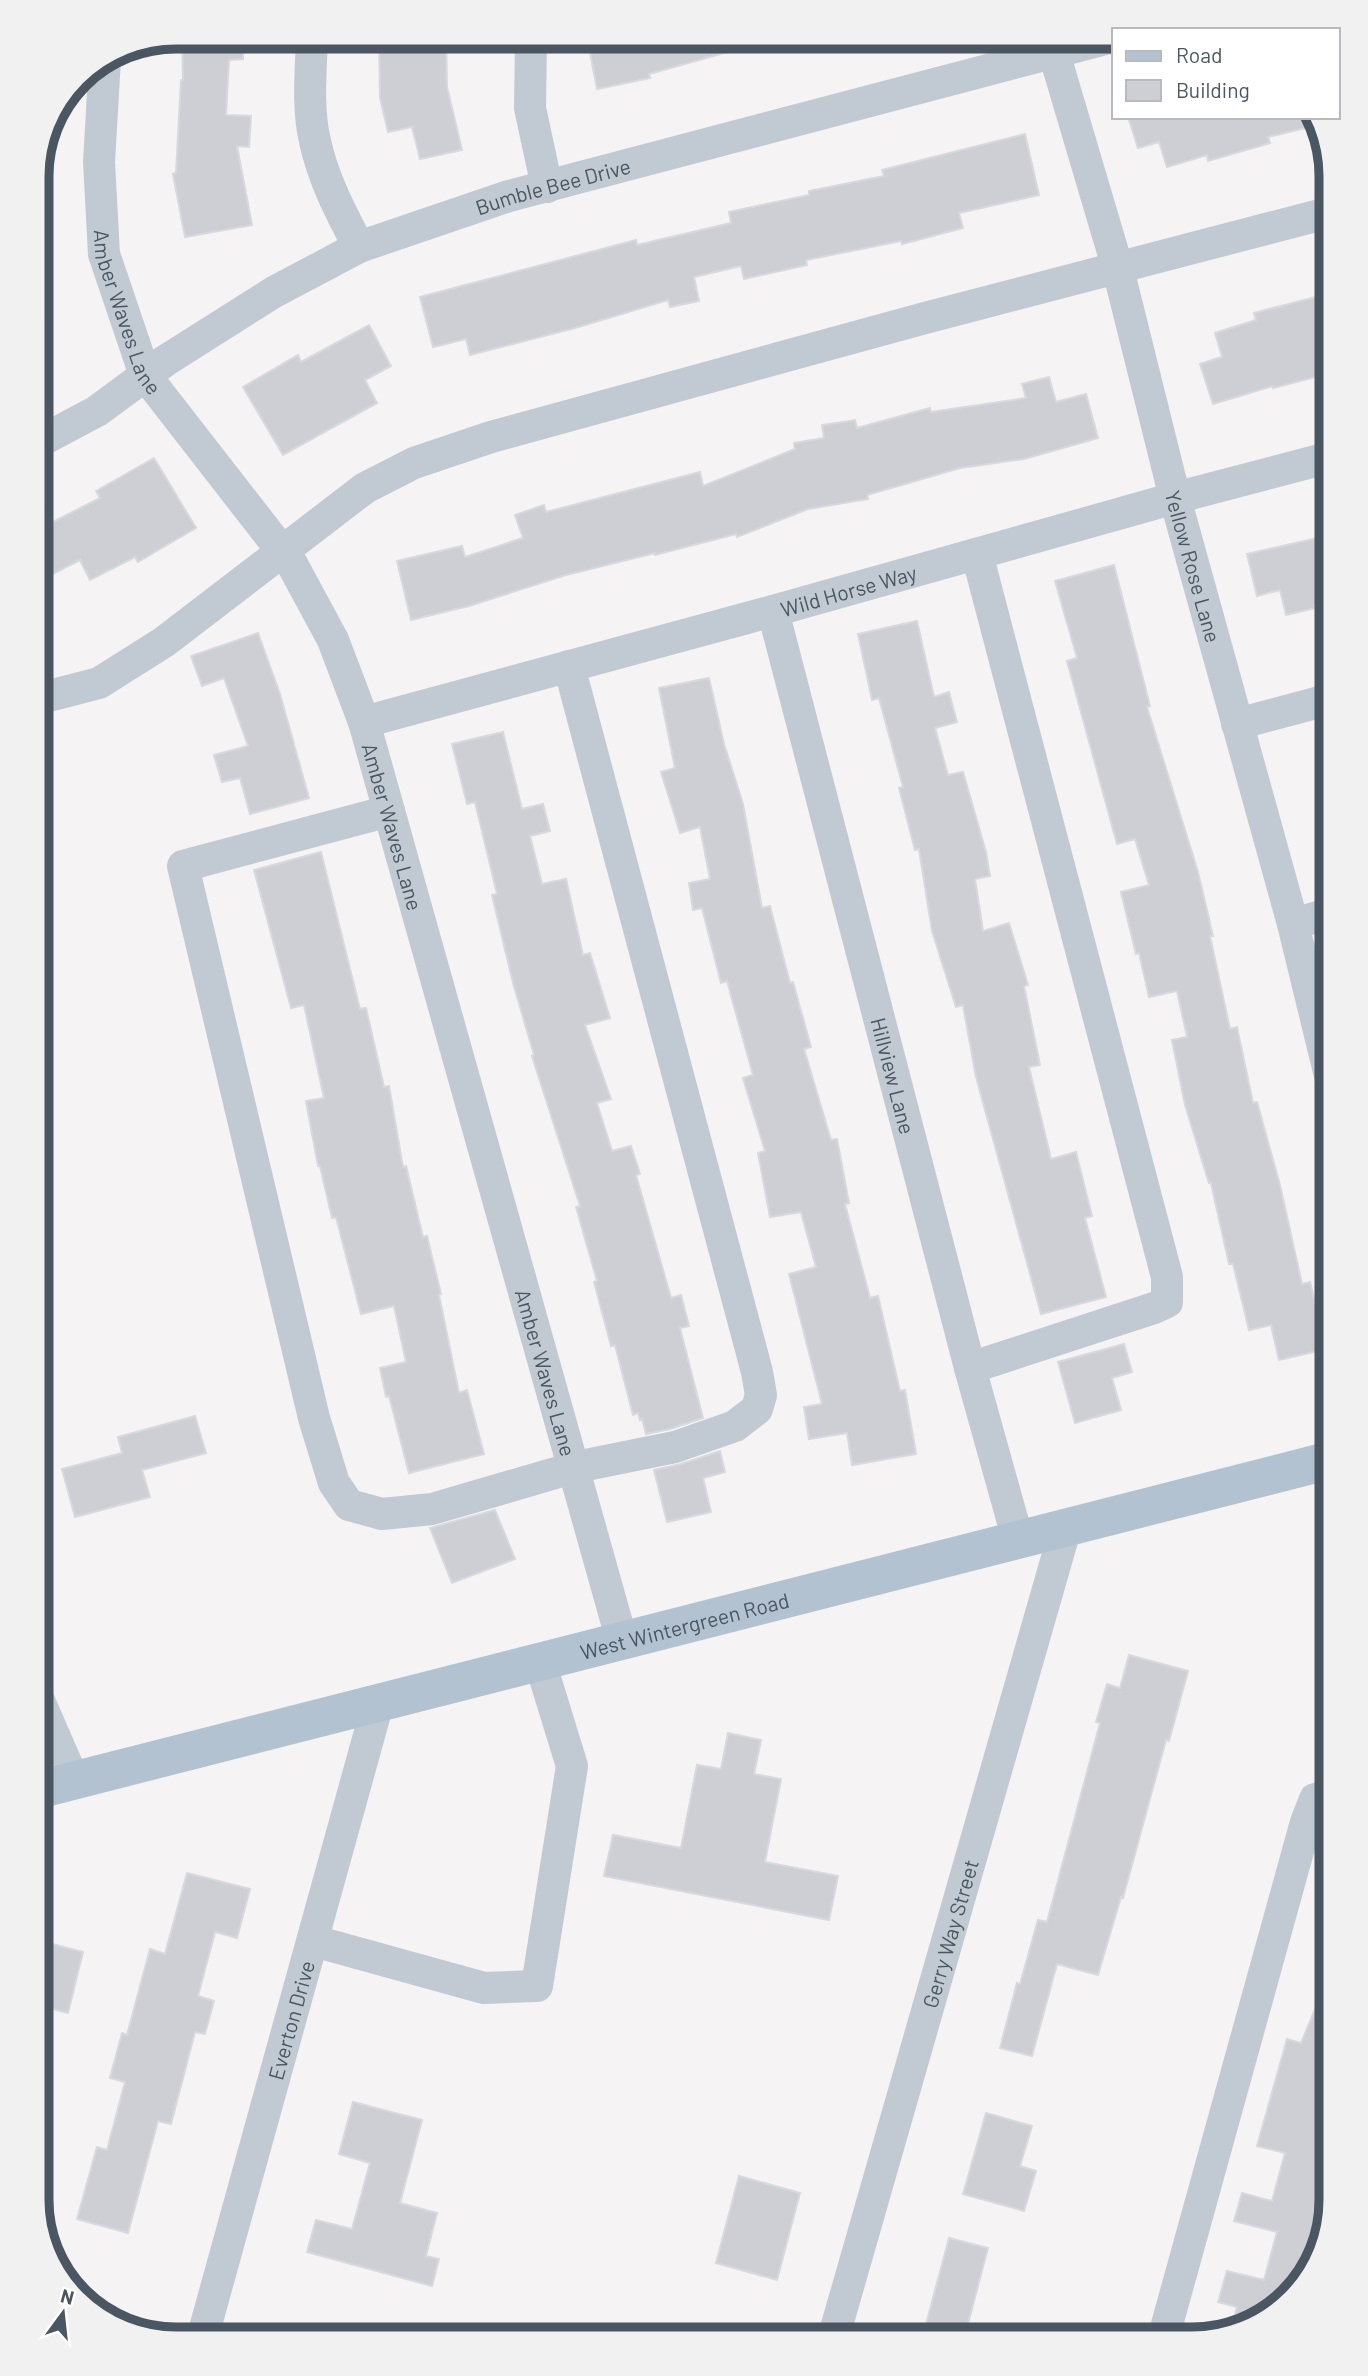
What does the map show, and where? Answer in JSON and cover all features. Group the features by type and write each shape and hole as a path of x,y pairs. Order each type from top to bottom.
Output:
{"main road":[{"name":"West Wintergreen Road","path":"49,1787 1319,1463"}],"street":[{"path":"312,49 310,88 314,139 334,198 359,247"},
{"path":"531,49 530,108 547,187"},
{"name":"Bumble Bee Drive","path":"49,437 97,411 145,375 274,292 359,247 509,196 1069,49"},
{"name":"Yellow Rose Lane","path":"1054,53 1118,269 1175,498 1293,924 1319,1031"},
{"name":"Amber Waves Lane","path":"104,71 99,162 104,254 145,375 292,564 333,640 364,722 576,1467 622,1641"},
{"path":"49,696 99,683 164,642 365,488 414,463 491,437 679,385 1319,215"},
{"name":"Wild Horse Way","path":"364,722 1319,460"},
{"path":"970,1368 1167,1302 1167,1277 977,554"},
{"name":"Hillview Lane","path":"773,611 970,1368 1018,1540"},
{"path":"389,811 183,866 314,1418 334,1483 349,1505 382,1514 432,1509 576,1467 675,1447 735,1426 757,1409 761,1395 757,1372 569,666"},
{"path":"1237,724 1319,702"},
{"path":"1293,924 1319,916"},
{"name":"Gerry Way Street","path":"836,2327 1065,1530"},
{"path":"314,1941 484,1988 537,1986 572,1766 540,1662"},
{"name":"Everton Drive","path":"205,2327 378,1703"},
{"path":"49,1724 74,1781"},
{"path":"1166,2327 1306,1822 1315,1799 1319,1798"}],"building":[{"path":"182,49 243,49 243,59 229,60 226,115 251,116 249,147 237,146 252,225 185,237 173,174 176,173 183,80"},
{"path":"379,49 446,49 447,87 462,150 420,159 412,127 388,132 380,98"},
{"path":"589,49 738,49 649,74 650,78 597,89"},
{"path":"1129,119 1305,119 1309,127 1268,137 1270,143 1208,161 1207,155 1167,167 1159,142 1138,148"},
{"path":"1025,134 1039,195 959,213 963,228 902,244 901,241 806,260 807,265 744,279 741,266 694,277 699,301 670,307 668,300 470,355 466,339 433,347 420,297 636,240 637,245 731,223 729,212 809,195 809,191 884,176 882,170"},
{"path":"1316,297 1319,308 1319,376 1273,386 1213,404 1200,364 1222,357 1215,333 1256,320 1254,313"},
{"path":"369,325 391,366 365,380 377,403 283,455 243,387 298,355 301,362"},
{"path":"1049,377 1056,402 1086,394 1098,438 1024,459 960,468 867,495 868,499 808,509 737,537 736,534 566,575 469,606 411,620 397,561 462,546 465,557 523,538 515,515 544,505 546,512 700,472 703,486 795,449 794,443 824,438 822,425 855,420 857,428 930,408 931,412 1026,398 1022,384"},
{"path":"154,458 196,528 138,562 135,557 90,580 80,560 49,576 49,524 100,498 96,491"},
{"path":"1319,538 1319,604 1314,605 1315,608 1286,615 1280,590 1257,596 1247,554"},
{"path":"1114,565 1150,706 1147,707 1198,872 1230,1029 1237,1027 1253,1103 1257,1102 1280,1185 1302,1284 1310,1282 1319,1320 1319,1351 1279,1360 1271,1325 1249,1330 1233,1264 1229,1264 1211,1183 1185,1105 1172,1040 1187,1037 1177,991 1149,997 1139,953 1136,954 1121,892 1149,885 1135,839 1117,844 1067,661 1077,658 1055,581"},
{"path":"917,621 934,697 949,692 957,722 935,728 948,775 963,772 986,852 990,876 975,879 983,931 1009,923 1028,985 1024,986 1040,1065 1029,1067 1051,1159 1076,1152 1092,1216 1085,1218 1106,1297 1041,1314 976,1077 963,1005 956,1007 932,931 919,849 915,850 899,788 903,787 879,698 872,700 858,634"},
{"path":"258,633 280,694 309,798 250,814 240,778 222,782 214,755 248,746 224,678 202,686 191,656"},
{"path":"709,678 724,744 743,804 762,908 770,906 790,983 793,982 811,1047 804,1049 831,1140 837,1139 849,1203 845,1204 870,1298 878,1296 900,1391 905,1390 916,1454 852,1465 847,1433 809,1439 804,1407 822,1404 789,1274 816,1267 801,1212 770,1217 758,1153 765,1151 743,1078 753,1075 727,981 721,983 702,908 693,910 689,883 710,879 700,827 680,833 661,772 675,768 659,688"},
{"path":"503,732 522,809 543,804 550,831 530,836 542,884 566,879 583,955 590,953 610,1018 585,1025 611,1099 597,1103 612,1151 631,1146 640,1174 636,1175 671,1298 681,1295 689,1326 680,1328 703,1418 670,1429 646,1434 638,1413 633,1415 615,1345 611,1346 594,1282 597,1281 576,1207 580,1206 532,1056 534,1055 513,983 492,895 497,894 475,802 467,804 452,744"},
{"path":"321,852 360,1009 366,1008 384,1087 389,1086 403,1167 406,1166 423,1237 427,1236 441,1294 439,1295 459,1393 467,1390 484,1454 409,1473 380,1368 406,1362 394,1306 361,1314 336,1217 332,1218 318,1166 306,1101 324,1098 304,1005 291,1008 254,870"},
{"path":"1124,1344 1132,1372 1112,1378 1121,1410 1075,1423 1058,1362"},
{"path":"195,1416 206,1453 142,1470 150,1497 75,1517 62,1469 122,1453 118,1437"},
{"path":"720,1451 725,1472 703,1478 711,1512 667,1522 654,1470"},
{"path":"495,1510 515,1559 452,1583 430,1528"},
{"path":"1129,1655 1188,1671 1169,1741 1166,1740 1123,1898 1121,1897 1098,1975 1057,1964 1032,2056 1000,2048 1017,1983 1020,1984 1038,1920 1047,1922 1100,1723 1096,1722 1107,1684 1120,1688"},
{"path":"728,1733 761,1740 754,1774 781,1779 765,1862 838,1876 829,1920 604,1876 613,1835 681,1848 697,1765 721,1769"},
{"path":"187,1873 250,1889 237,1938 215,1932 198,1996 214,2001 205,2034 195,2032 171,2124 158,2121 128,2233 77,2219 97,2147 107,2150 125,2082 110,2078 122,2033 127,2035 150,1949 165,1954"},
{"path":"49,1943 83,1952 68,2013 49,2008"},
{"path":"1319,2000 1319,2200 1315,2233 1302,2264 1287,2284 1263,2306 1234,2320 1237,2307 1218,2302 1227,2271 1264,2280 1277,2232 1234,2221 1242,2193 1272,2201 1285,2153 1257,2146 1287,2039 1301,2043"},
{"path":"353,2102 422,2120 400,2203 437,2213 426,2256 439,2259 432,2286 307,2252 316,2220 352,2229 370,2163 339,2154"},
{"path":"986,2113 1032,2126 1020,2166 1036,2171 1024,2211 963,2194"},
{"path":"739,2176 800,2193 777,2280 716,2263"},
{"path":"949,2238 988,2248 967,2327 925,2327"}]}
